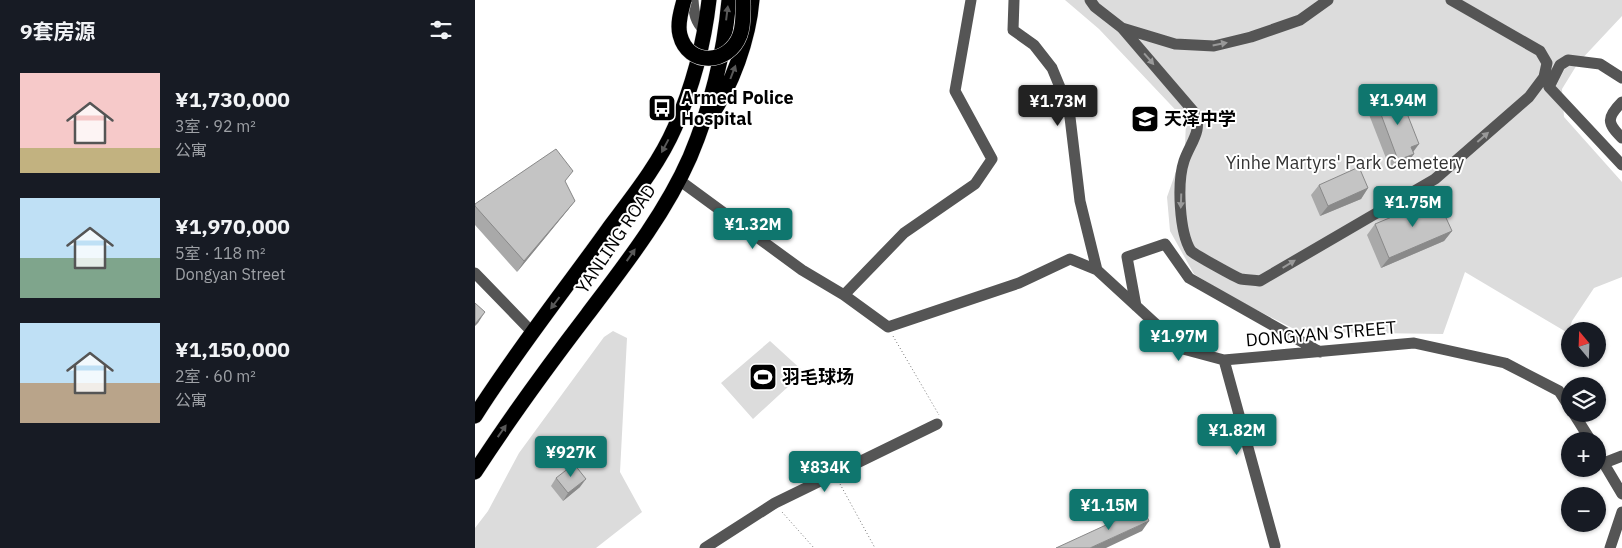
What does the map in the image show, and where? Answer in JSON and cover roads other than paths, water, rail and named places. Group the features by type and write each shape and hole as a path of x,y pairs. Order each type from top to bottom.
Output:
{"highway":[{"path":"684,0 678,26 683,43 694,54 709,59 724,55 737,42 743,25 743,0"},
{"name":"YANLING ROAD","path":"475,416 641,185 661,154 675,128 689,92 703,43 709,0"},
{"name":"YANLING ROAD","path":"475,472 499,434 651,226 679,180 701,129 717,73 729,0"},
{"path":"701,129 716,110 725,94 748,30 752,0"}],"street":[{"path":"693,0 695,19 705,31"},
{"path":"679,180 802,270 843,295 904,233 975,184 992,159 955,91 971,0"},
{"path":"1014,0 1013,30 1034,45 1052,68 1069,109 1080,201 1097,270"},
{"path":"1090,0 1095,7 1122,28 1194,112 1199,121 1183,163 1180,205 1183,228 1192,252 1239,279 1260,281 1435,179 1529,98 1544,77 1547,64 1540,51 1451,0"},
{"path":"1122,28 1175,44 1215,46 1251,37 1299,20 1328,0"},
{"path":"1622,78 1600,64 1569,60 1560,65 1549,86 1622,165"},
{"path":"1621,105 1612,112 1610,121 1611,127 1622,138"},
{"path":"1135,306 1127,257 1165,244 1189,278 1320,352"},
{"name":"DONGYAN STREET","path":"843,295 888,327 1019,283 1070,259 1097,270 1183,350 1224,360 1414,343 1505,363 1559,391 1561,394"},
{"path":"475,273 533,333"},
{"path":"1224,360 1275,546"},
{"path":"705,548 775,504 937,424"},
{"path":"1606,462 1622,456"},
{"path":"1606,466 1622,494"},
{"path":"1610,548 1622,512"}],"place":[{"name":"Armed Police Hospital","path":"662,108"},
{"name":"天泽中学","path":"1145,119"},
{"name":"羽毛球场","path":"763,377"}],"park label":[{"name":"Yinhe Martyrs' Park Cemetery","path":"1345,163"}]}
